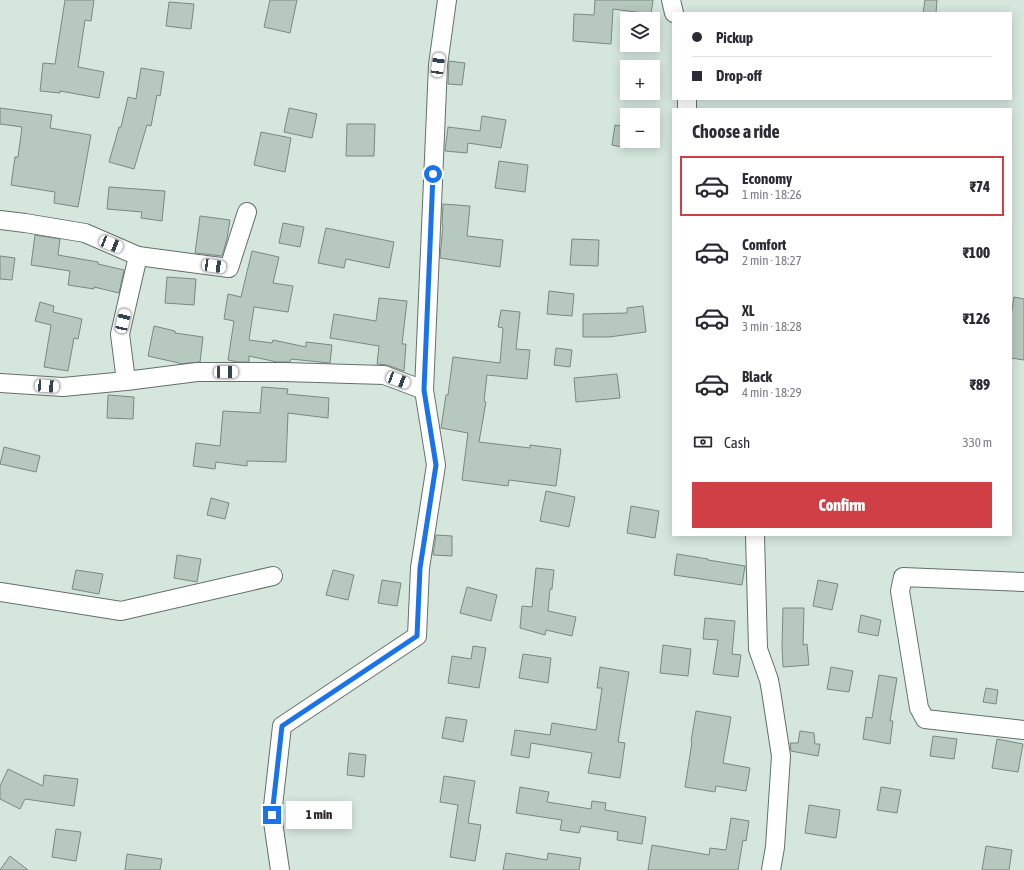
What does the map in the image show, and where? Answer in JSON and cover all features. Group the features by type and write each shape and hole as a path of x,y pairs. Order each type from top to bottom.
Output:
{"street":[{"path":"280,870 272,815 282,726 417,636 420,568 436,465 424,390 438,65 447,0"},
{"path":"671,0 674,12"},
{"path":"0,220 84,233 138,256 229,268 247,212"},
{"path":"126,381 120,334 138,256"},
{"path":"0,383 63,387 196,372 284,372 384,375 424,390"},
{"path":"755,536 758,649 769,680 781,756 775,847 771,870"},
{"path":"0,592 121,611 273,576"},
{"path":"1024,582 903,577 900,591 919,708 925,719 1024,730"}],"building":[{"path":"65,0 94,0 91,21 85,20 78,67 104,72 99,98 60,91 60,93 40,91 43,63 55,64"},
{"path":"270,0 297,0 290,33 264,27"},
{"path":"595,0 653,0 651,12 636,12 613,9 611,44 573,41 574,14 594,15"},
{"path":"925,0 937,0 936,12 923,12"},
{"path":"169,2 194,4 191,29 166,26"},
{"path":"449,61 465,63 462,85 448,84"},
{"path":"141,68 164,72 160,96 157,95 151,126 147,125 134,169 109,162 119,127 121,127 128,97 136,99"},
{"path":"0,108 52,115 50,128 91,135 78,207 54,203 55,192 11,185 15,157 18,157 22,127 0,124"},
{"path":"289,108 317,114 312,138 284,132"},
{"path":"482,116 506,120 501,148 468,143 467,153 445,151 448,127 480,131"},
{"path":"347,124 375,124 374,156 346,156"},
{"path":"615,125 620,126 620,147 612,145"},
{"path":"261,132 291,138 285,172 254,165"},
{"path":"499,161 528,165 525,192 495,188"},
{"path":"109,187 165,191 162,221 141,218 142,212 107,209"},
{"path":"443,204 470,206 467,236 503,240 500,267 440,258"},
{"path":"200,216 230,220 222,256 195,253"},
{"path":"283,223 304,227 300,247 279,243"},
{"path":"326,228 394,242 389,268 346,259 344,268 318,263"},
{"path":"35,235 60,239 58,255 98,262 98,264 124,270 119,293 94,287 94,289 68,285 70,271 31,265"},
{"path":"572,239 599,240 598,266 570,265"},
{"path":"252,251 279,257 273,283 293,286 288,312 254,307 249,340 272,343 273,340 306,347 306,342 332,345 330,363 291,359 290,362 277,362 249,356 249,362 228,360 234,321 224,319 228,294 241,297"},
{"path":"0,256 15,258 12,280 0,279"},
{"path":"167,277 196,279 194,305 165,303"},
{"path":"549,291 574,294 572,316 547,314"},
{"path":"1014,297 1024,299 1024,360 1012,358 1012,310"},
{"path":"379,298 407,301 402,344 406,344 404,371 387,365 377,364 379,346 330,338 334,314 376,321"},
{"path":"40,302 54,306 53,312 82,319 78,339 74,338 68,371 44,367 51,325 35,321"},
{"path":"643,306 646,332 609,337 583,337 583,314 627,313 627,308"},
{"path":"501,310 520,312 516,349 530,350 527,379 487,375 484,401 486,402 479,442 530,448 530,445 561,449 556,486 509,480 508,486 462,480 468,433 441,428 446,395 448,395 453,357 500,363 503,328 498,327"},
{"path":"154,326 175,331 175,333 203,337 200,362 179,364 148,356"},
{"path":"556,348 572,350 570,367 554,365"},
{"path":"617,374 620,398 576,402 574,378"},
{"path":"262,387 288,389 287,394 329,398 328,418 288,413 286,462 247,461 247,466 216,462 215,469 193,466 196,443 220,446 223,411 260,413"},
{"path":"108,395 134,397 133,419 107,418"},
{"path":"4,447 40,456 36,472 0,464"},
{"path":"546,491 575,497 569,527 540,521"},
{"path":"211,498 229,503 225,519 207,515"},
{"path":"631,506 659,511 655,538 627,533"},
{"path":"436,535 452,536 452,556 433,555"},
{"path":"677,554 745,566 742,585 674,575"},
{"path":"177,555 201,559 197,582 174,578"},
{"path":"536,568 554,570 552,589 550,589 548,611 576,617 572,636 546,630 545,635 520,628 522,606 532,607"},
{"path":"76,570 103,574 99,594 72,589"},
{"path":"333,570 354,575 348,600 326,595"},
{"path":"382,580 401,583 397,606 378,603"},
{"path":"818,580 838,584 832,610 813,606"},
{"path":"467,587 497,595 491,621 460,613"},
{"path":"783,608 804,608 803,645 807,644 809,665 783,667"},
{"path":"861,615 881,620 878,636 858,632"},
{"path":"705,618 735,621 732,654 741,655 738,677 713,674 718,640 703,639"},
{"path":"663,645 691,649 688,676 660,673"},
{"path":"473,646 486,648 479,688 448,683 452,656 471,659"},
{"path":"523,654 551,658 548,683 519,678"},
{"path":"600,667 629,672 618,742 625,743 620,778 588,773 592,753 531,743 529,758 511,755 515,730 550,735 552,723 596,730 602,688 597,688"},
{"path":"831,667 853,671 849,692 827,689"},
{"path":"879,675 897,678 890,721 893,721 890,744 863,739 866,717 872,718"},
{"path":"986,688 998,690 996,704 983,702"},
{"path":"696,711 731,717 723,763 750,768 746,791 716,786 715,792 685,787"},
{"path":"446,717 467,720 463,742 442,738"},
{"path":"800,731 814,733 815,744 820,744 818,756 791,751 790,743 798,743"},
{"path":"933,736 957,739 954,759 930,756"},
{"path":"997,739 1023,744 1018,772 992,768"},
{"path":"349,753 366,755 364,777 347,775"},
{"path":"8,769 43,786 44,775 78,779 74,806 25,799 20,809 0,799 0,786"},
{"path":"444,776 475,781 468,823 481,825 475,861 450,857 458,805 440,802"},
{"path":"520,787 549,792 547,802 591,809 592,801 606,803 605,810 646,817 642,844 617,840 618,832 581,826 579,833 560,830 562,820 516,813"},
{"path":"881,787 901,790 897,813 877,810"},
{"path":"809,805 840,810 836,838 805,833"},
{"path":"731,818 749,821 746,841 743,840 738,870 648,870 652,845 709,855 710,848 726,850"},
{"path":"56,829 81,832 76,861 52,857"},
{"path":"986,846 1012,850 1009,870 982,870"},
{"path":"506,853 547,860 548,853 581,858 579,870 503,870"},
{"path":"127,854 162,859 160,870 125,870"},
{"path":"10,856 28,870 0,870"}],"route":[{"path":"272,815 282,726 417,636 420,568 436,465 424,390 433,174"}]}
